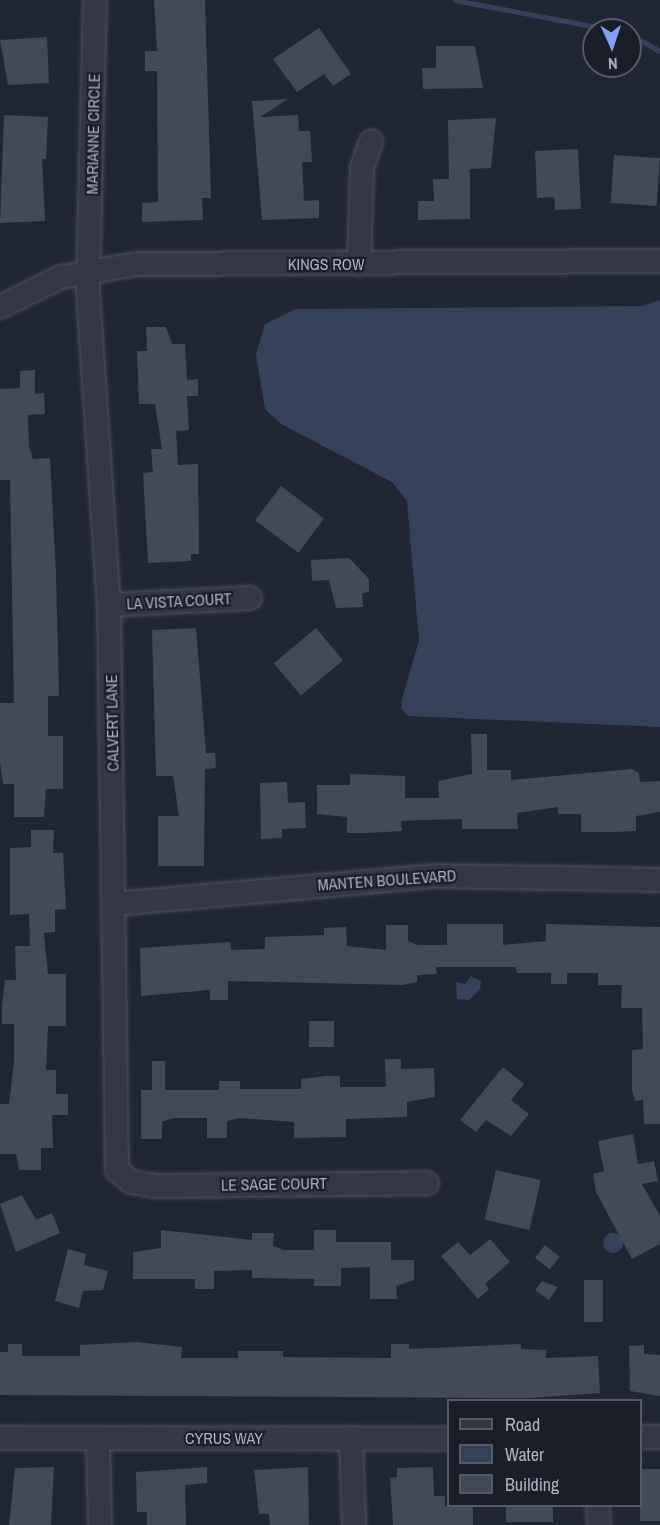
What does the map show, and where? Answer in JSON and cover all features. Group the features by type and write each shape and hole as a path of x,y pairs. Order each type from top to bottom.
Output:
{"street":[{"name":"MARIANNE CIRCLE","path":"90,269 95,0"},
{"path":"359,264 362,168 371,142"},
{"name":"KINGS ROW","path":"0,307 40,285 90,269 660,261"},
{"name":"CALVERT LANE","path":"90,269 109,605 116,1163 122,1178"},
{"name":"LA VISTA COURT","path":"109,605 250,598"},
{"name":"MANTEN BOULEVARD","path":"114,904 436,876 660,880"},
{"name":"LE SAGE COURT","path":"122,1178 156,1186 427,1183"},
{"path":"98,1437 100,1525"},
{"path":"642,1437 660,1437"},
{"name":"CYRUS WAY","path":"0,1438 447,1438"},
{"path":"351,1438 354,1525"},
{"path":"598,1507 599,1525"}],"water":[{"path":"660,300 660,727 408,716 401,708 419,641 407,501 392,482 281,424 265,409 256,354 265,324 296,309 642,306"},
{"path":"471,976 481,981 480,989 469,1000 457,999 456,982 465,984"},
{"path":"613,1233 620,1236 623,1243 620,1250 613,1253 606,1250 603,1243 606,1236"}],"building":[{"path":"154,0 205,0 211,198 202,198 203,220 142,222 142,203 158,202 157,71 145,71 145,51 157,51"},
{"path":"319,28 351,74 333,86 324,74 297,92 273,59"},
{"path":"47,37 49,83 8,85 0,40"},
{"path":"436,46 475,46 483,88 423,89 422,68 436,68"},
{"path":"288,99 260,117 298,115 299,131 310,131 312,162 302,162 304,201 319,200 319,218 262,220 252,101"},
{"path":"4,115 48,117 46,159 42,159 45,221 0,223"},
{"path":"496,118 491,168 470,169 470,219 418,220 418,201 434,201 433,179 449,179 448,120"},
{"path":"578,149 581,209 555,210 554,197 537,198 535,151"},
{"path":"614,155 660,158 657,206 611,203"},
{"path":"146,327 166,327 172,344 185,344 187,380 198,379 198,396 187,396 189,430 176,431 178,465 198,464 199,554 191,554 191,561 148,563 143,473 153,472 151,449 162,449 155,404 139,404 137,351 147,351"},
{"path":"35,370 35,394 44,393 45,414 28,415 29,446 33,459 50,458 56,574 59,696 48,696 48,736 63,736 63,789 46,789 44,817 14,817 14,784 3,784 0,762 0,703 14,703 10,480 0,480 0,389 20,388 20,371"},
{"path":"281,486 324,518 298,553 255,520"},
{"path":"349,558 369,579 369,592 362,593 363,607 336,608 329,580 312,581 311,560"},
{"path":"196,628 206,753 215,753 216,768 205,769 204,866 158,866 158,816 179,816 173,776 156,776 152,630"},
{"path":"316,628 343,660 301,696 274,663"},
{"path":"471,734 487,734 487,770 511,770 511,780 632,769 639,773 640,782 660,781 660,812 636,816 636,831 615,832 581,832 581,814 558,814 558,807 517,813 518,829 462,829 462,819 401,821 402,831 347,833 347,817 317,814 317,785 350,785 350,774 405,776 405,798 439,798 438,781 472,774"},
{"path":"287,782 288,803 305,802 306,828 282,829 282,838 261,839 260,783"},
{"path":"31,830 54,830 53,853 63,853 66,909 55,910 55,932 44,933 48,974 66,974 66,1026 48,1026 46,1070 56,1070 56,1094 68,1094 68,1115 52,1115 53,1148 41,1148 41,1170 19,1170 16,1154 0,1154 0,1104 9,1104 14,1062 14,1024 2,1024 2,1006 5,980 16,980 15,946 30,946 29,914 10,915 10,848 31,847"},
{"path":"447,924 503,924 503,945 546,941 546,924 660,927 660,1124 644,1124 643,1100 635,1101 632,1090 632,1050 643,1049 642,1008 621,1008 622,985 598,985 598,973 567,973 567,984 551,984 551,973 517,973 516,967 436,967 437,974 417,975 417,982 403,985 228,981 228,1000 210,1000 210,990 141,996 140,948 230,942 231,950 265,949 265,937 324,935 324,928 346,927 347,946 386,950 386,925 408,925 408,941 418,945 447,945"},
{"path":"309,1021 334,1021 334,1047 309,1047"},
{"path":"385,1059 401,1059 401,1069 434,1068 435,1097 407,1102 407,1117 346,1119 346,1137 294,1138 294,1122 239,1118 227,1121 227,1138 207,1138 207,1118 173,1118 162,1122 162,1139 141,1139 141,1090 152,1090 152,1061 165,1061 165,1090 219,1090 219,1081 240,1081 240,1089 301,1089 301,1079 325,1076 340,1076 340,1087 386,1087"},
{"path":"503,1067 524,1084 511,1100 529,1114 511,1136 486,1120 476,1132 460,1120"},
{"path":"633,1134 638,1164 654,1161 658,1181 642,1184 660,1216 660,1244 632,1259 596,1192 593,1174 604,1171 598,1141"},
{"path":"496,1170 541,1180 529,1230 485,1220"},
{"path":"22,1195 36,1220 52,1213 60,1233 16,1252 0,1204"},
{"path":"161,1230 252,1240 252,1233 274,1233 273,1246 284,1250 314,1250 314,1230 336,1230 336,1242 391,1242 391,1260 414,1260 414,1280 396,1286 397,1299 370,1299 370,1267 341,1268 341,1286 314,1286 314,1279 252,1278 252,1270 214,1271 214,1289 195,1289 195,1279 133,1279 133,1252 161,1248"},
{"path":"490,1239 510,1262 485,1284 489,1289 478,1299 441,1256 458,1242 470,1255"},
{"path":"545,1245 560,1257 550,1269 535,1257"},
{"path":"68,1249 86,1254 84,1265 108,1271 103,1290 83,1291 79,1308 55,1301"},
{"path":"584,1280 603,1280 603,1322 584,1322"},
{"path":"542,1281 558,1287 549,1300 535,1290"},
{"path":"136,1342 182,1347 181,1358 238,1358 238,1351 283,1351 283,1357 391,1358 391,1344 409,1344 409,1349 521,1344 521,1349 546,1350 546,1358 598,1356 600,1393 528,1398 0,1395 0,1352 8,1352 8,1344 22,1344 22,1356 80,1356 80,1345"},
{"path":"644,1345 644,1354 660,1355 660,1396 630,1391 629,1346"},
{"path":"54,1467 51,1525 9,1525 15,1468"},
{"path":"207,1467 207,1483 185,1485 186,1525 147,1525 147,1512 137,1512 136,1472"},
{"path":"308,1467 309,1525 270,1525 269,1514 259,1514 254,1470"},
{"path":"433,1467 434,1496 445,1496 447,1507 473,1507 473,1525 393,1525 390,1478 397,1477 397,1468"},
{"path":"642,1469 660,1469 660,1521 640,1521"},
{"path":"506,1507 553,1507 553,1522 506,1522"}],"waterway":[{"path":"455,0 582,24"},
{"path":"642,41 660,51"}]}
